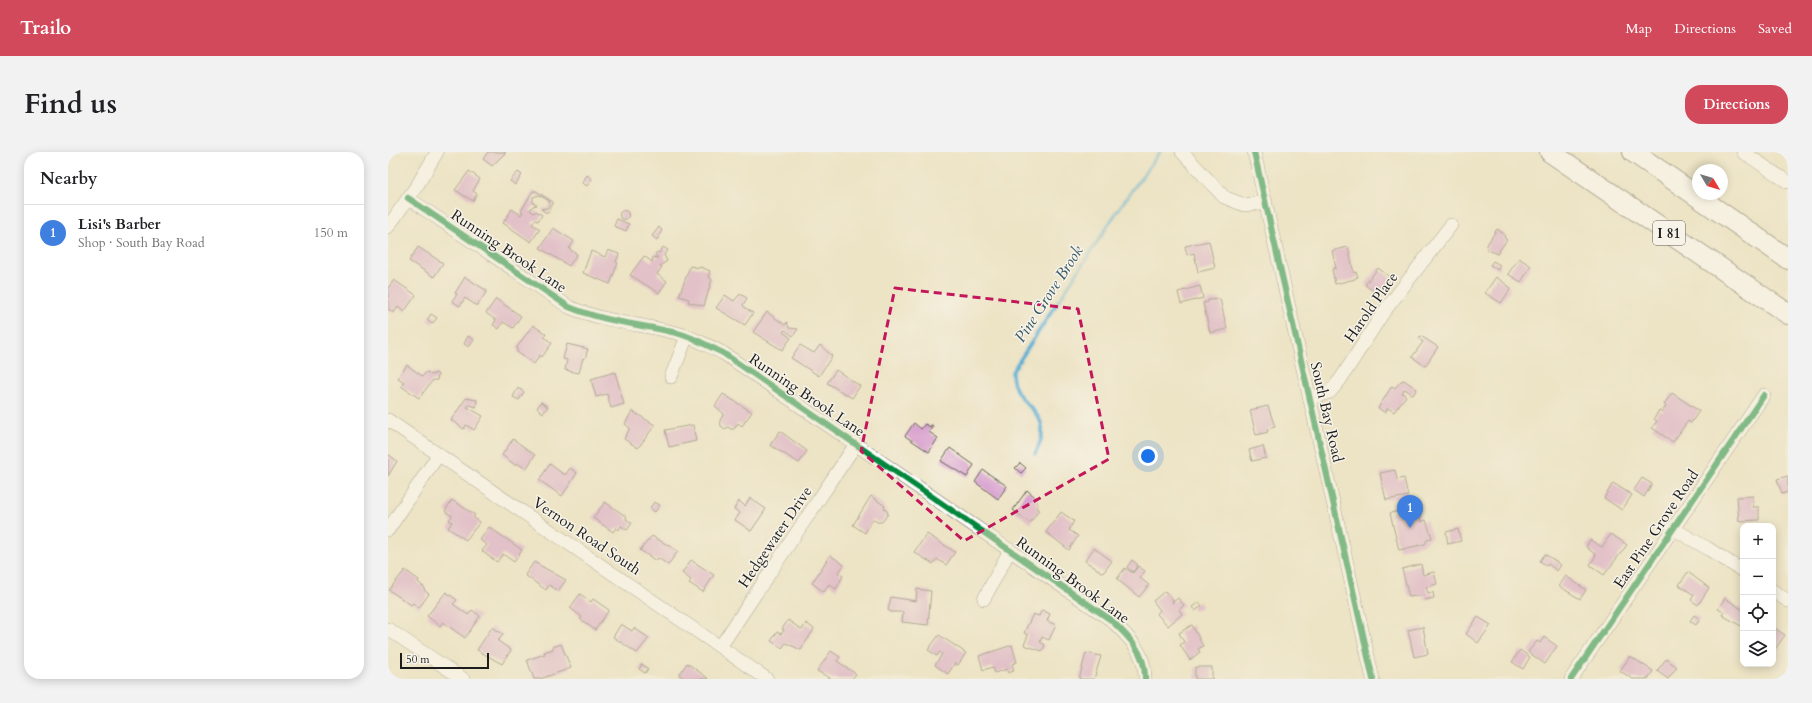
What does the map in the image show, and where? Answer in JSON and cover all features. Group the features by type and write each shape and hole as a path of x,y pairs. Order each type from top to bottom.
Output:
{"highway":[{"name":"I 81","path":"1550,152 1788,314"},
{"path":"1633,152 1788,259"}],"street":[{"path":"388,227 437,152"},
{"path":"1182,152 1224,198 1244,206 1266,202"},
{"name":"South Bay Road","path":"1254,152 1311,398 1373,679"},
{"path":"1743,152 1788,182"},
{"name":"Running Brook Lane","path":"408,198 568,307 590,316 687,336 722,353 1111,620 1130,638 1142,657 1145,679"},
{"name":"Harold Place","path":"1311,398 1330,392 1340,380 1383,313 1451,225"},
{"path":"671,377 687,336"},
{"name":"East Pine Grove Road","path":"1571,679 1672,528 1764,395"},
{"name":"Vernon Road South","path":"388,420 767,679"},
{"name":"Hedgewater Drive","path":"720,647 856,444"},
{"path":"388,530 439,454"},
{"path":"1672,528 1740,569"},
{"path":"984,599 1010,550"},
{"path":"1776,593 1788,601"},
{"path":"388,629 463,679"}],"highlighted area":[{"path":"895,288 1078,309 1109,459 964,541 861,451"}],"building":[{"path":"488,152 506,152 492,166 483,159"},
{"path":"469,171 480,179 473,191 477,194 473,201 455,190"},
{"path":"518,172 522,175 515,185 510,181"},
{"path":"587,175 592,179 587,186 582,183"},
{"path":"533,191 536,191 553,202 553,204 548,212 545,212 541,209 548,208 550,204 549,201 539,195 533,197 533,203 537,205 533,206 530,210 534,213 536,211 542,215 538,221 535,220 532,224 540,229 531,242 503,223 512,209 521,215 523,212 521,211"},
{"path":"622,211 626,211 628,215 626,219 622,219 620,217 620,213"},
{"path":"617,219 629,224 626,231 614,226"},
{"path":"659,227 662,230 657,240 652,236"},
{"path":"553,228 574,241 569,249 577,254 569,266 540,248"},
{"path":"1497,229 1505,235 1504,237 1507,240 1497,254 1486,249 1486,246"},
{"path":"1209,241 1215,268 1198,272 1194,253 1187,255 1185,246"},
{"path":"418,247 443,263 434,277 409,261"},
{"path":"663,247 668,250 664,255 667,261 660,266 662,267 657,274 667,281 659,293 630,275 644,256 652,262 653,257 658,258 655,254 657,252 659,253"},
{"path":"1348,247 1354,273 1356,272 1358,277 1335,284 1332,269 1336,268 1332,251"},
{"path":"608,250 619,254 616,262 618,263 610,284 583,273 591,251 605,257"},
{"path":"1519,258 1531,266 1521,282 1508,274"},
{"path":"1493,261 1500,265 1498,270 1490,265"},
{"path":"690,266 701,267 710,271 708,277 712,279 704,306 688,302 689,299 679,296"},
{"path":"1378,268 1391,278 1378,295 1365,285"},
{"path":"465,277 487,291 477,306 465,298 460,306 452,301"},
{"path":"1496,277 1511,288 1501,303 1485,293"},
{"path":"394,280 416,295 404,312 398,307 394,313 388,309 388,288"},
{"path":"1200,286 1203,298 1181,304 1178,292"},
{"path":"740,294 747,298 743,305 744,307 753,313 745,325 716,308 725,295 734,301"},
{"path":"496,299 521,316 513,328 503,322 499,329 493,325 496,320 486,313"},
{"path":"1220,299 1227,329 1210,333 1203,303 1208,302 1208,300"},
{"path":"767,312 785,325 787,322 789,328 798,329 793,336 785,330 783,332 791,338 782,350 753,332"},
{"path":"431,314 437,318 432,324 427,320"},
{"path":"533,325 546,334 544,337 552,343 542,357 540,355 534,364 517,352 517,347"},
{"path":"468,336 474,340 469,347 464,344"},
{"path":"1421,336 1438,347 1425,366 1412,357 1423,342 1419,339"},
{"path":"567,344 588,349 585,359 583,358 579,373 565,370 567,360 563,359"},
{"path":"800,345 814,353 820,345 832,356 819,376 791,358"},
{"path":"407,365 422,376 427,372 432,375 436,373 438,375 437,380 433,380 419,398 401,386 404,382 398,378"},
{"path":"836,370 860,386 852,398 827,383"},
{"path":"615,372 624,404 611,408 607,394 596,397 591,379"},
{"path":"1404,380 1417,389 1413,395 1405,389 1402,393 1406,396 1394,412 1388,408 1385,413 1378,408 1392,386 1395,388 1401,381"},
{"path":"518,388 524,392 519,400 513,397"},
{"path":"1672,393 1699,411 1691,423 1688,421 1673,442 1652,428 1657,421 1654,419 1659,410 1662,412 1666,406 1664,404"},
{"path":"723,394 752,412 742,426 738,423 734,429 728,427 725,429 721,426 720,420 724,414 715,406"},
{"path":"466,398 477,400 476,407 469,405 467,407 483,416 474,430 466,425 464,429 451,420"},
{"path":"541,402 548,407 543,413 537,408"},
{"path":"1268,406 1275,427 1267,429 1268,432 1256,435 1250,410"},
{"path":"632,411 655,425 638,448 624,439 630,428 625,424"},
{"path":"914,423 921,429 925,424 930,427 931,425 933,426 929,432 938,438 929,452 905,436"},
{"path":"693,425 696,441 669,447 665,430"},
{"path":"780,431 807,451 799,463 770,445"},
{"path":"513,439 535,455 526,469 517,463 515,465 502,455"},
{"path":"1263,446 1266,458 1252,461 1249,450"},
{"path":"950,448 974,465 967,477 941,461"},
{"path":"388,454 397,461 388,476"},
{"path":"1020,463 1026,468 1021,473 1015,468"},
{"path":"550,464 563,474 566,474 570,468 577,473 562,496 539,480"},
{"path":"983,470 1007,486 998,499 975,482"},
{"path":"1395,470 1397,480 1404,478 1408,496 1386,500 1380,473"},
{"path":"1788,476 1788,492 1782,494 1777,479"},
{"path":"1642,478 1652,484 1644,497 1634,490"},
{"path":"1613,483 1632,495 1622,510 1604,498"},
{"path":"1027,490 1036,498 1038,505 1036,508 1039,510 1030,523 1013,510"},
{"path":"871,496 885,506 884,508 888,514 882,522 877,522 873,519 865,533 853,525"},
{"path":"1753,496 1753,507 1759,507 1759,520 1739,521 1737,497"},
{"path":"750,498 766,509 751,531 735,520 740,513 734,509 739,501 745,506"},
{"path":"452,500 475,515 473,517 480,522 466,540 448,528 452,522 449,520 452,516 445,511"},
{"path":"605,502 627,517 626,519 632,523 627,530 621,526 619,530 616,528 613,532 593,518"},
{"path":"654,502 660,505 655,512 650,508"},
{"path":"1417,507 1421,522 1426,520 1432,538 1427,540 1425,544 1399,550 1390,513"},
{"path":"1061,512 1074,521 1069,530 1078,536 1069,550 1046,532"},
{"path":"489,527 522,550 514,562 503,554 497,562 482,551 487,545 480,540"},
{"path":"1458,529 1461,541 1448,544 1446,532"},
{"path":"927,534 955,552 946,565 937,559 933,564 914,552"},
{"path":"1611,534 1627,545 1604,575 1590,565 1596,555 1586,547 1590,540 1602,547"},
{"path":"652,536 678,551 668,565 658,558 656,561 640,550"},
{"path":"1094,548 1112,561 1103,573 1085,561"},
{"path":"1545,554 1561,565 1557,571 1548,564 1547,566 1540,561"},
{"path":"830,555 844,565 838,573 843,576 836,589 829,584 824,592 812,583"},
{"path":"691,560 714,575 703,592 689,583 691,580 682,573"},
{"path":"1132,560 1138,565 1133,572 1127,567"},
{"path":"534,562 566,580 558,591 549,585 546,590 525,575"},
{"path":"1421,564 1423,575 1434,572 1437,584 1426,587 1428,593 1433,592 1434,598 1425,600 1424,595 1409,597 1402,569"},
{"path":"1138,566 1145,571 1140,578 1149,585 1139,597 1117,579 1125,568 1133,573"},
{"path":"405,570 419,580 418,582 429,594 419,608 413,603 411,605 389,590"},
{"path":"1688,572 1709,588 1698,605 1691,600 1694,595 1679,585"},
{"path":"1566,576 1586,590 1580,599 1559,586"},
{"path":"917,589 931,591 928,625 902,622 903,612 891,612 888,610 891,597 916,601"},
{"path":"1165,591 1173,600 1172,603 1178,598 1184,605 1179,610 1182,614 1168,626 1157,614 1160,610 1153,601"},
{"path":"446,592 457,600 453,604 468,615 472,610 480,616 465,638 443,622 440,626 427,616"},
{"path":"580,594 591,602 593,599 609,610 595,630 580,619 582,617 570,608"},
{"path":"1725,598 1740,608 1740,625 1722,615 1724,612 1718,609"},
{"path":"1199,602 1202,606 1195,611 1192,607"},
{"path":"1042,610 1050,614 1047,621 1056,625 1049,640 1042,637 1040,642 1045,645 1042,651 1024,645 1028,635 1024,633 1033,614 1039,616"},
{"path":"1694,615 1700,619 1696,625 1690,621"},
{"path":"1478,617 1491,625 1478,643 1466,634"},
{"path":"788,620 802,630 806,623 814,629 801,650 786,643 782,648 771,641 777,632 781,634 784,630 782,629"},
{"path":"621,624 632,631 634,628 649,638 637,653 613,637"},
{"path":"1192,625 1203,646 1198,649 1200,652 1190,660 1180,645 1184,642 1179,633"},
{"path":"492,627 503,634 498,641 511,650 502,664 477,650"},
{"path":"1423,627 1428,654 1414,657 1408,630"},
{"path":"1776,629 1785,635 1776,648"},
{"path":"939,635 966,653 958,665 955,663 948,674 935,665 942,654 940,652 937,656 928,650"},
{"path":"1544,637 1557,646 1545,664 1528,652 1537,641 1540,643"},
{"path":"561,644 571,668 540,679 534,679 527,660 545,654 544,652"},
{"path":"1012,645 1017,662 1012,664 1014,671 1008,673 1007,669 995,673 993,667 983,670 979,656"},
{"path":"1520,650 1530,657 1523,669 1512,662"},
{"path":"831,651 840,657 837,661 856,674 852,679 832,679 817,671"},
{"path":"1086,653 1101,656 1094,679 1079,679"},
{"path":"1630,656 1653,671 1648,679 1633,679 1620,671"},
{"path":"1666,659 1677,667 1668,679 1657,671"},
{"path":"687,663 709,679 686,679 679,675"},
{"path":"642,664 648,669 645,673 639,669"},
{"path":"1195,667 1212,667 1212,679 1195,679"}],"waterway":[{"name":"Pine Grove Brook","path":"1035,454 1041,439 1042,427 1039,418 1019,395 1014,385 1012,372 1120,207 1160,152"}],"cycle path":[{"path":"1254,152 1373,679"},
{"path":"408,198 569,307 596,316 683,335 695,339 723,353 1111,620 1135,646 1143,661 1145,679"},
{"path":"1571,679 1764,395"}],"place":[{"name":"Lisi's Barber","path":"1410,528"}]}
